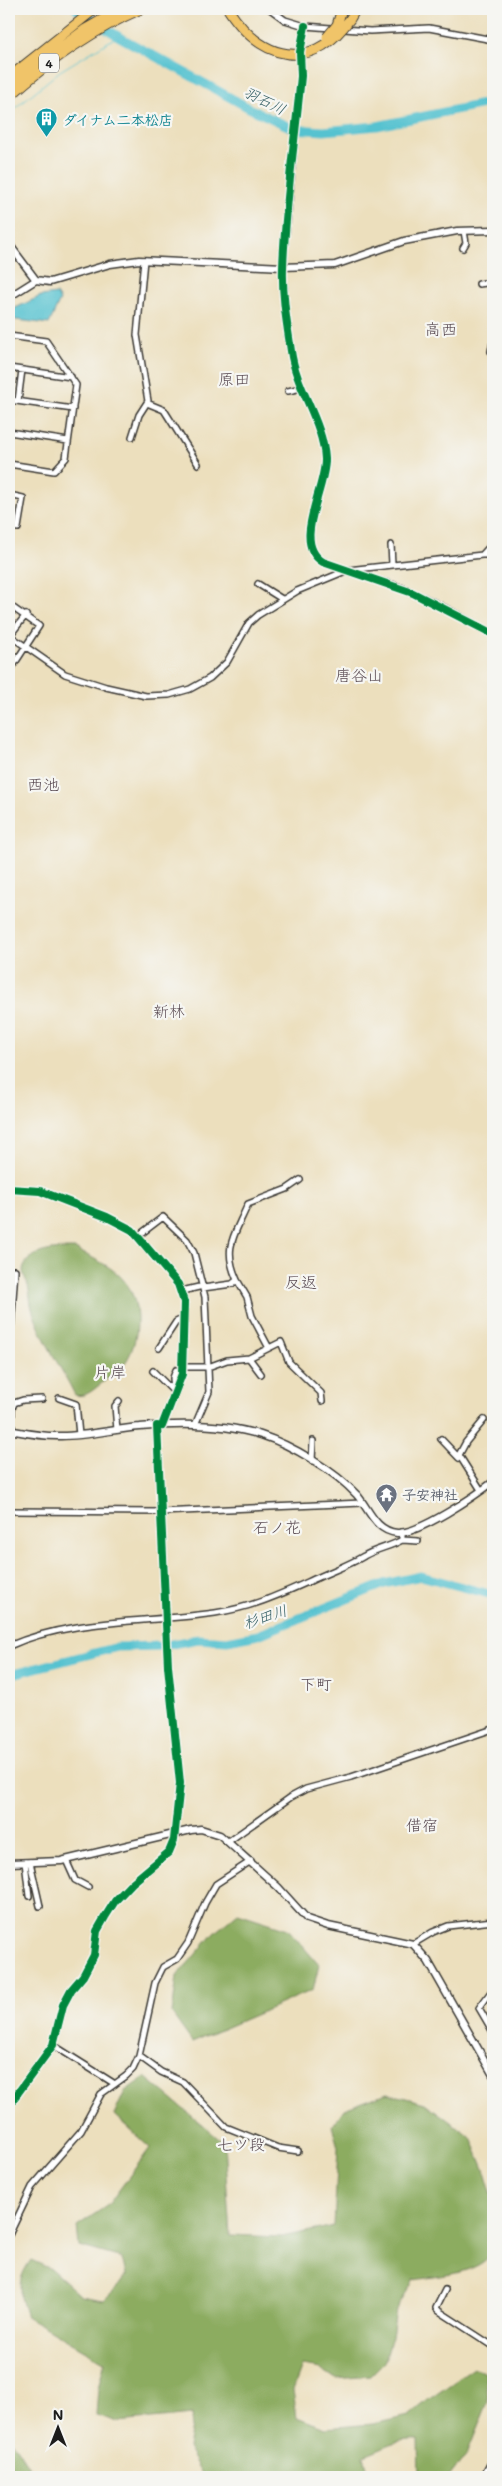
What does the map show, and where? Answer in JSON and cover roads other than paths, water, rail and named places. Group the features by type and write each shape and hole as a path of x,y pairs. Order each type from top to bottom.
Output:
{"highway":[{"path":"9,78 94,9"},
{"name":"4","path":"9,97 59,56 92,34 121,9"},
{"name":"4","path":"9,86 84,30 141,9"},
{"path":"228,9 258,42 276,50 294,54 309,52 324,46 335,37 356,9"},
{"path":"234,9 250,29 264,40 279,48 300,50 317,45 328,37 337,24 342,9"}],"street":[{"path":"270,9 286,20 305,26 370,31 429,28 493,40"},
{"path":"305,26 300,52 301,76 283,267 291,354 301,388 322,439 325,460 321,486 311,524 310,545 318,559 413,593 493,634"},
{"path":"9,296 36,280 50,282 110,264 144,260 312,267 345,263 404,241 464,231 493,230"},
{"path":"463,248 466,243 464,231"},
{"path":"9,244 36,280"},
{"path":"132,437 139,415 147,403 137,335 144,260"},
{"path":"479,284 493,282"},
{"path":"9,336 46,341 76,385 66,458 54,471 9,464"},
{"path":"492,351 493,342"},
{"path":"9,368 71,377"},
{"path":"18,401 22,370"},
{"path":"288,391 301,388"},
{"path":"9,400 73,409"},
{"path":"147,403 164,410 198,464"},
{"path":"9,432 68,441"},
{"path":"9,496 23,498 18,528 9,526"},
{"path":"482,555 493,543"},
{"path":"390,545 392,564"},
{"path":"26,615 9,635 66,674 94,684 146,696 169,695 199,685 216,673 227,662 249,623 282,599 348,570 493,555"},
{"path":"258,584 282,599"},
{"path":"9,605 26,615 39,626 9,672"},
{"path":"269,1348 252,1316 246,1297 229,1263 229,1250 248,1204 262,1197 287,1189 300,1180"},
{"path":"9,1189 47,1194 107,1217 138,1236 151,1254 166,1267 182,1291 184,1318 182,1374 159,1426 160,1512 168,1666 180,1783 174,1840 169,1852 132,1883 115,1901 105,1917 97,1932 94,1955 83,1976 70,1990 64,2005 54,2045 9,2105"},
{"path":"138,1236 163,1216 190,1246 203,1287 209,1392 195,1425"},
{"path":"9,1270 15,1270 9,1356"},
{"path":"182,1291 232,1284 237,1280"},
{"path":"159,1348 176,1322 184,1318"},
{"path":"182,1367 208,1367 227,1360 249,1358 281,1342 289,1362 321,1393 322,1401"},
{"path":"249,1358 261,1374"},
{"path":"174,1392 173,1378 176,1370"},
{"path":"154,1371 174,1392"},
{"path":"60,1398 76,1404 79,1435"},
{"path":"42,1399 23,1400 14,1403 10,1430 47,1436 79,1435 159,1426 195,1425 224,1427 261,1435 290,1448 312,1461 347,1487 384,1529 402,1532 444,1514 493,1482"},
{"path":"117,1430 115,1406 119,1401"},
{"path":"459,1458 466,1442 484,1420"},
{"path":"441,1439 459,1458 481,1490"},
{"path":"312,1461 313,1441"},
{"path":"9,1511 160,1512 362,1503"},
{"path":"402,1532 402,1540"},
{"path":"9,1646 44,1634 70,1629 166,1621 218,1613 272,1599 402,1540 418,1541"},
{"path":"229,1842 291,1797 306,1790 351,1777 493,1729"},
{"path":"9,1863 66,1860 174,1834 201,1829 212,1831 229,1842 251,1861 312,1921 413,1944 428,1961 491,2066 493,2075"},
{"path":"66,1860 75,1880 88,1887"},
{"path":"9,2235 32,2187 81,2131 101,2094 132,2069 139,2056 155,1983 163,1967 177,1959 182,1951 216,1884 251,1861"},
{"path":"28,1862 29,1896"},
{"path":"28,1862 40,1906"},
{"path":"413,1944 433,1932 448,1926 493,1921"},
{"path":"493,1989 480,2008 493,2032"},
{"path":"54,2045 115,2084"},
{"path":"139,2056 161,2072 182,2082 226,2127 278,2148 298,2151"},
{"path":"445,2290 436,2308 493,2346"},
{"path":"483,2477 493,2460"}],"water":[{"path":"56,294 60,300 49,324 9,319 9,311 41,296"}],"waterway":[{"name":"羽石川","path":"76,9 118,36 251,109 294,129 324,131 377,126 493,102"},
{"path":"9,113 60,71 118,36"},
{"name":"杉田川","path":"9,1675 118,1647 162,1646 198,1639 227,1641 258,1635 384,1584 421,1576 493,1595"}],"place":[{"name":"ダイナム二本松店","path":"47,138"},
{"name":"子安神社","path":"386,1513"}],"district":[{"name":"高西","path":"441,328"},
{"name":"原田","path":"234,378"},
{"name":"唐谷山","path":"359,674"},
{"name":"西池","path":"43,783"},
{"name":"新林","path":"169,1010"},
{"name":"反返","path":"301,1281"},
{"name":"片岸","path":"110,1371"},
{"name":"石ノ花","path":"277,1526"},
{"name":"下町","path":"316,1683"},
{"name":"借宿","path":"422,1824"},
{"name":"七ツ段","path":"241,2143"}]}
